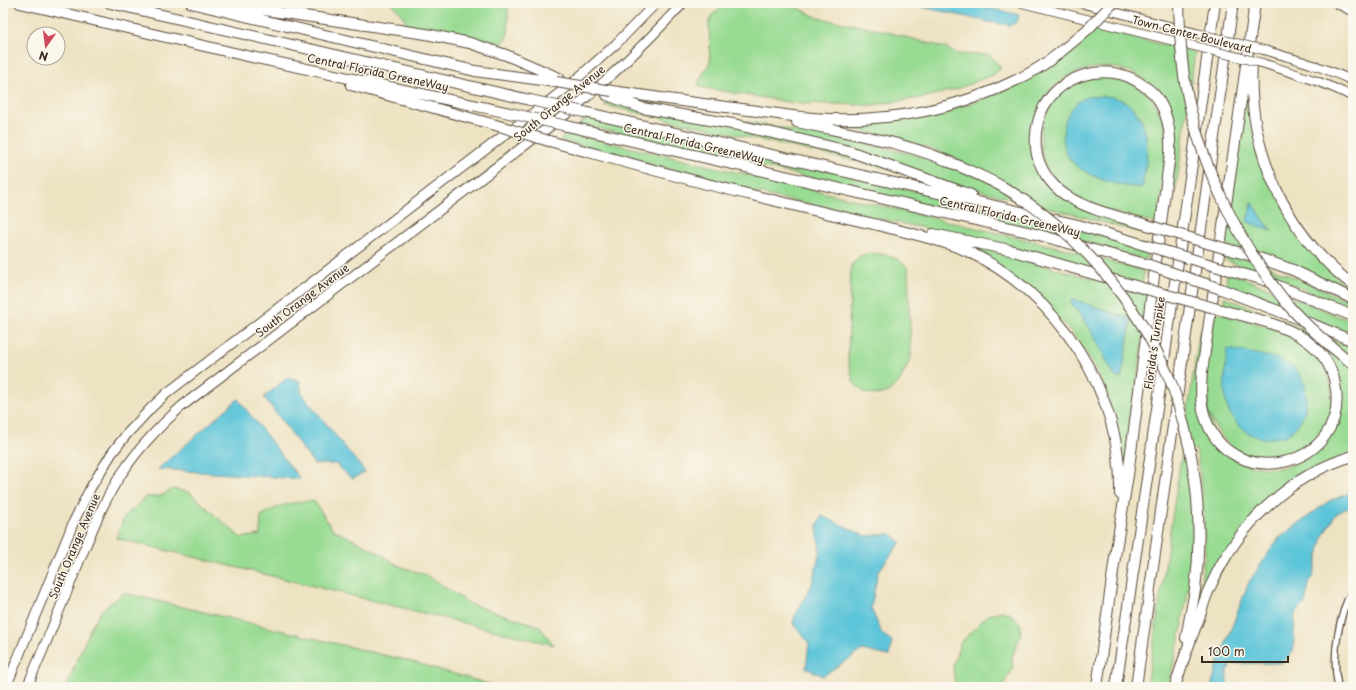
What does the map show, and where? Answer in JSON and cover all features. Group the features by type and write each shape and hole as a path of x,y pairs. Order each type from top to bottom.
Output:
{"highway":[{"name":"Central Florida GreeneWay","path":"20,3 247,56 514,114 1028,232 1149,265 1221,289 1353,341"},
{"name":"Central Florida GreeneWay","path":"110,3 1078,225 1261,280 1353,316"},
{"path":"191,3 475,71 557,80 609,93 813,118 866,119 906,115 963,102 1001,88 1041,66 1065,49 1088,29 1113,3"},
{"path":"216,3 440,37 470,43 506,55 557,80"},
{"path":"1179,3 1182,56 1187,94 1203,153 1231,218 1260,266 1289,305 1317,335 1353,364"},
{"name":"Florida's Turnpike","path":"1116,687 1152,450 1215,3"},
{"path":"1136,687 1233,3"},
{"path":"788,204 1010,250 1146,289 1218,309 1293,332 1314,345 1328,364 1333,375 1337,391 1335,412 1332,422 1321,441 1299,458 1281,464 1269,464 1251,461 1236,455 1224,446 1213,433 1204,413 1201,396 1203,365 1255,6"},
{"path":"1255,6 1251,74 1252,95 1258,141 1266,165 1288,212 1303,235 1320,255 1353,285"},
{"path":"247,56 706,184 923,236 967,252 1009,276 1028,291 1044,307 1068,335 1086,363 1100,390 1115,443 1119,470 1120,492 1116,550"},
{"path":"1097,687 1128,475 1150,312 1170,154 1171,142 1169,125 1159,100 1139,82 1127,76 1113,72 1086,74 1072,79 1061,86 1052,95 1040,115 1035,136 1035,147 1042,168 1049,180 1071,199 1085,206 1147,225 1228,249 1259,258 1293,270 1353,299"},
{"path":"609,93 642,108 738,125 849,151 1012,210"},
{"path":"719,106 892,142 940,157 1003,188 1032,206 1072,239 1106,275 1136,317 1155,348 1170,381 1182,416 1190,450 1195,478 1198,547 1195,589 1182,664"},
{"path":"1175,687 1212,583 1241,535 1260,513 1285,491 1312,473 1353,456"}],"main road":[{"name":"South Orange Avenue","path":"6,687 74,522 91,486 121,441 152,407 167,393 564,90 616,44 656,3"},
{"name":"South Orange Avenue","path":"27,687 107,497 126,467 160,426 182,406 597,89 640,49 683,3"},
{"name":"Town Center Boulevard","path":"1022,3 1262,63 1334,87 1353,97"},
{"name":"Town Center Boulevard","path":"1080,3 1264,50 1333,71 1353,81"}],"street":[{"path":"1335,3 1353,13"},
{"path":"48,584 67,591"},
{"path":"1338,687 1336,677 1337,640 1341,618 1353,587"}],"green space":[{"path":"390,3 508,3 508,34 500,48 408,25 400,12"},
{"path":"727,3 789,3 818,18 880,30 946,48 956,54 990,55 1001,68 995,74 957,89 926,97 872,105 795,103 699,87 699,81 710,62 709,21 713,14"},
{"path":"1097,28 1195,53 1176,189 1171,188 1175,160 1175,143 1151,87 1139,76 1126,70 1113,68 1085,70 1072,74 1051,90 1043,101 1033,122 1048,186 1157,232 1156,237 951,183 604,105 617,97 876,146 916,155 957,170 961,160 923,146 843,126 844,124 880,122 914,117 947,110 980,100 1010,87 1040,71 1069,52"},
{"path":"1104,76 1130,82 1149,95 1156,105 1165,124 1167,145 1158,224 1107,210 1081,200 1060,186 1051,175 1045,164 1041,138 1042,125 1046,113 1053,101 1066,87 1071,84 1082,80","holes":["1127,103 1140,116 1147,138 1118,184 1099,178 1082,170"]},
{"path":"1246,86 1262,167 1335,276 1353,291 1353,294 1225,244","holes":["1251,204 1272,230 1252,223 1247,218"]},
{"path":"593,114 1148,247 1146,260 1086,242 579,124"},
{"path":"568,133 1066,249 1144,271 1142,285 952,234 770,196 560,140"},
{"path":"959,244 983,249 1149,294 1125,473 1123,473 1111,410 1102,381 1085,350 1065,324","holes":["1073,299 1131,320 1122,375 1120,378 1110,367 1098,341 1072,304"]},
{"path":"1226,252 1272,268 1353,303 1353,309 1225,260"},
{"path":"869,253 896,258 908,269 911,358 899,382 887,393 874,395 863,392 854,383 848,361 851,265 860,256"},
{"path":"1227,272 1353,322 1353,336 1274,303 1226,286"},
{"path":"1224,297 1353,348 1353,451 1258,510 1195,615 1203,563 1205,559 1204,518 1196,449 1185,451 1191,494 1193,548 1183,623 1168,687 1147,687 1200,329 1205,330 1199,375 1216,444 1228,455 1241,462 1256,467 1286,467 1300,462 1313,454 1325,443 1334,430 1339,416 1341,401 1337,373 1331,360 1322,348 1311,337 1223,307"},
{"path":"1215,312 1262,325 1285,334 1311,349 1324,365 1329,377 1331,410 1322,430 1315,439 1298,452 1288,456 1267,459 1250,456 1235,450 1221,436 1208,412 1205,391 1207,363"},
{"path":"173,489 189,492 241,538 260,535 261,516 274,509 292,503 314,501 332,529 372,549 399,566 426,575 470,604 539,626 554,645 116,538 125,516 146,497 160,496"},
{"path":"124,593 413,662 499,687 66,687 92,625 103,609"},
{"path":"1001,611 1011,614 1021,625 1020,636 1012,657 1013,668 1002,687 955,687 953,666 960,643 988,615"}],"water":[{"path":"904,3 968,3 1019,15 1017,22 1010,25 994,23"},
{"path":"1108,96 1122,100 1136,112 1142,121 1147,142 1147,154 1142,187 1124,186 1102,180 1082,170 1069,158 1064,145 1064,124 1070,111 1077,103 1086,97"},
{"path":"1252,202 1272,231 1248,222 1247,220"},
{"path":"1073,299 1131,320 1122,375 1120,378 1114,375 1091,330 1072,304 1071,300"},
{"path":"1227,349 1261,355 1278,360 1292,366 1299,374 1304,383 1306,392 1304,412 1300,422 1285,436 1273,438 1258,437 1245,431 1234,420 1227,406 1225,393"},
{"path":"288,377 300,381 302,394 365,472 352,479 336,464 314,464 264,397"},
{"path":"238,399 300,479 158,469"},
{"path":"1353,492 1353,505 1336,514 1323,536 1313,576 1310,580 1305,604 1295,613 1293,652 1282,663 1232,664 1227,671 1227,687 1211,687 1217,666 1249,582 1278,539 1329,501"},
{"path":"822,516 866,536 891,534 901,542 878,572 871,608 882,634 892,641 889,656 862,650 823,676 806,668 809,643 793,623 795,616 812,584 820,552 817,526"}]}
